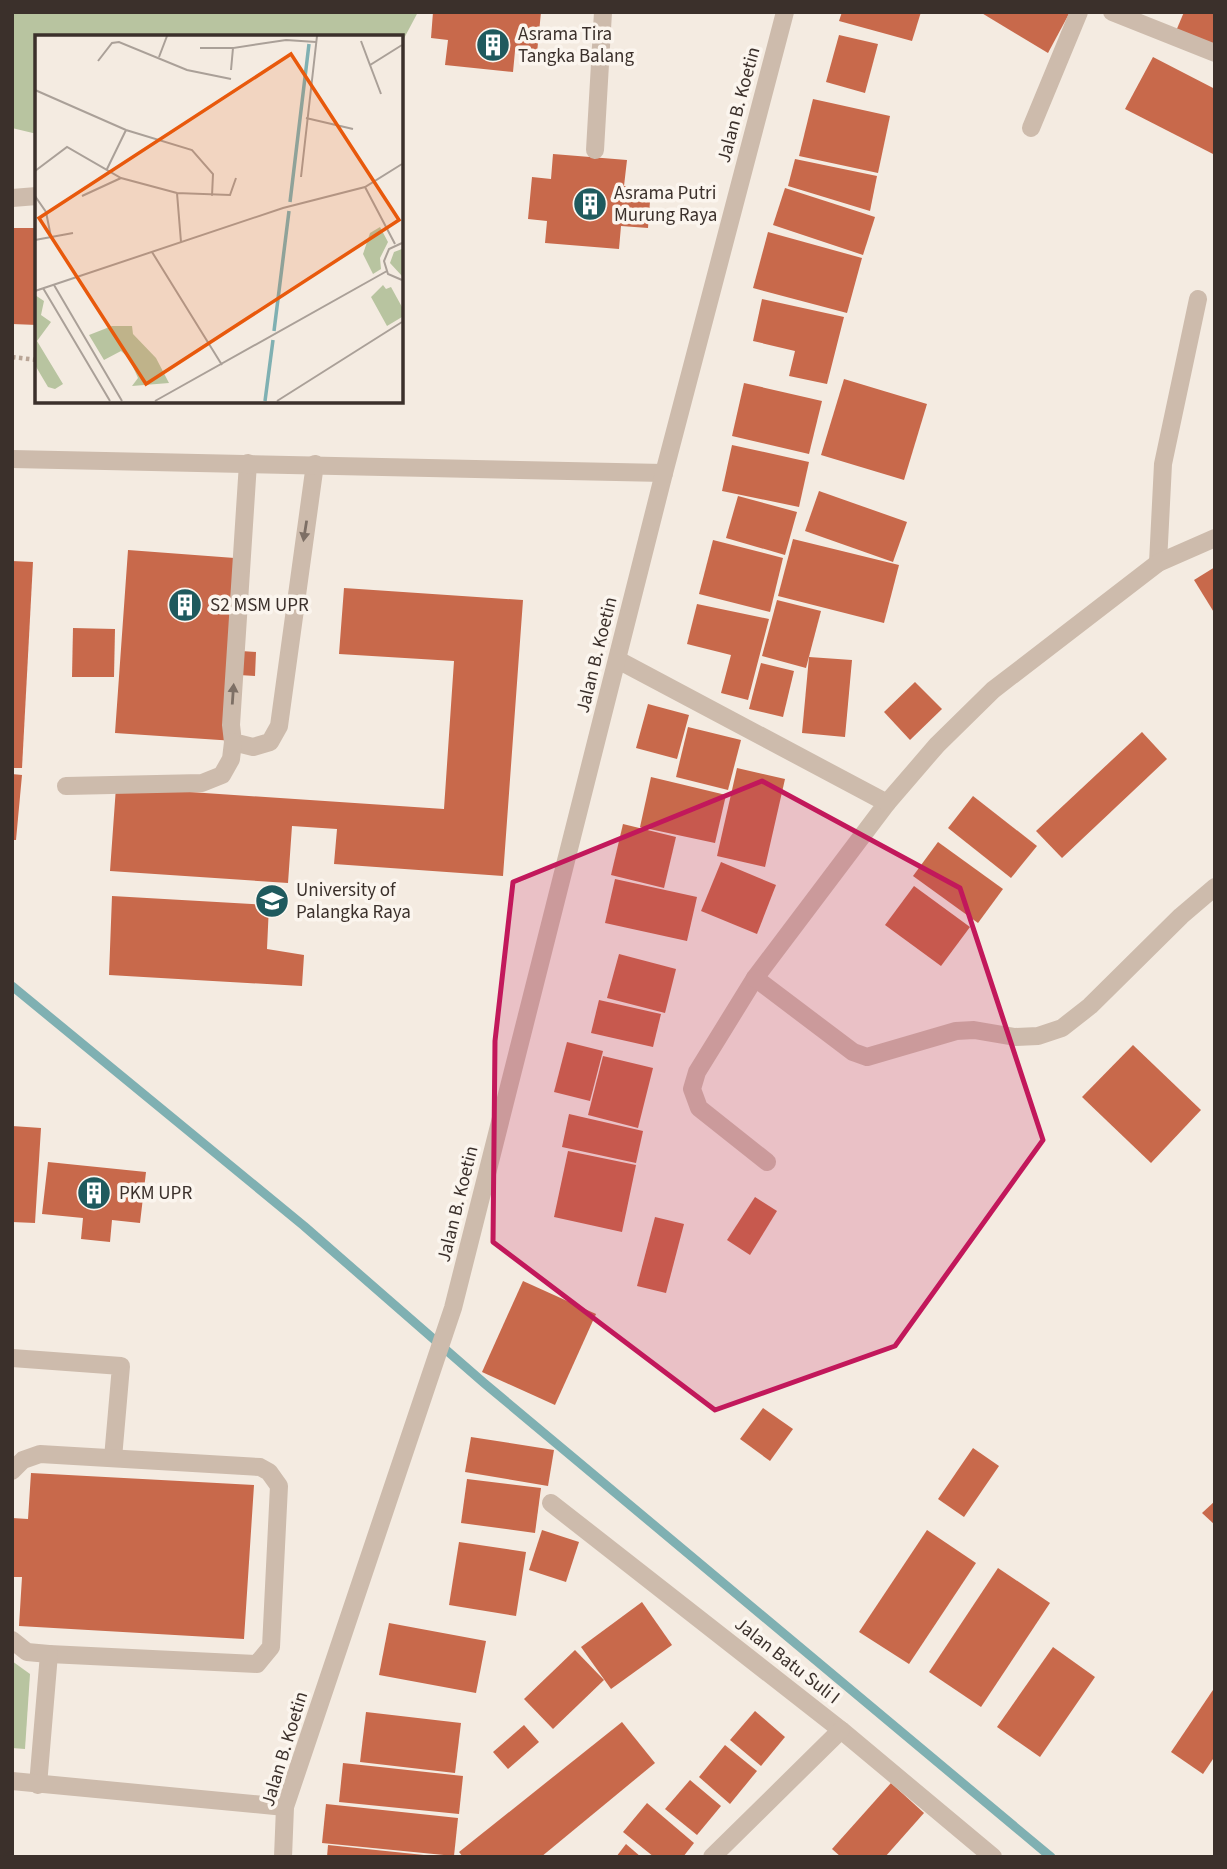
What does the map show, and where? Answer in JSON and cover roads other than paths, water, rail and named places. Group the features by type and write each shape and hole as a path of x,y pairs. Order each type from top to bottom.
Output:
{"street":[{"path":"595,150 603,12"},
{"name":"Jalan B. Koetin","path":"283,1857 285,1807 453,1308 664,473 785,12"},
{"path":"1031,128 1079,12"},
{"path":"1112,12 1215,53"},
{"path":"12,198 35,196"},
{"path":"1158,563 1163,464 1198,299"},
{"path":"12,459 664,473"},
{"path":"66,786 209,781 222,775 227,768 233,742 231,725 248,463"},
{"path":"233,742 253,747 270,742 279,726 315,464"},
{"path":"767,1163 699,1108 692,1089 697,1072 755,978 887,803 937,745 993,690 1158,563 1215,538"},
{"path":"618,660 887,803"},
{"path":"755,978 853,1052 867,1057 956,1031 1038,1036 1062,1028 1090,1006 1215,887"},
{"path":"12,1358 121,1366 113,1458"},
{"path":"12,1471 23,1460 40,1454 113,1458 260,1467 269,1472 279,1486 271,1647 257,1664 27,1652 12,1640"},
{"name":"Jalan Batu Suli I","path":"551,1503 841,1730 993,1857"},
{"path":"38,1784 49,1654"},
{"path":"712,1857 841,1730"},
{"path":"12,1781 285,1807"}],"waterway":[{"path":"12,986 304,1226 484,1383 1051,1857"}],"place":[{"name":"Asrama Tira Tangka Balang","path":"493,45"},
{"name":"Asrama Putri Murung Raya","path":"590,204"},
{"name":"S2 MSM UPR","path":"185,605"},
{"name":"University of Palangka Raya","path":"272,901"},
{"name":"PKM UPR","path":"94,1193"}]}
